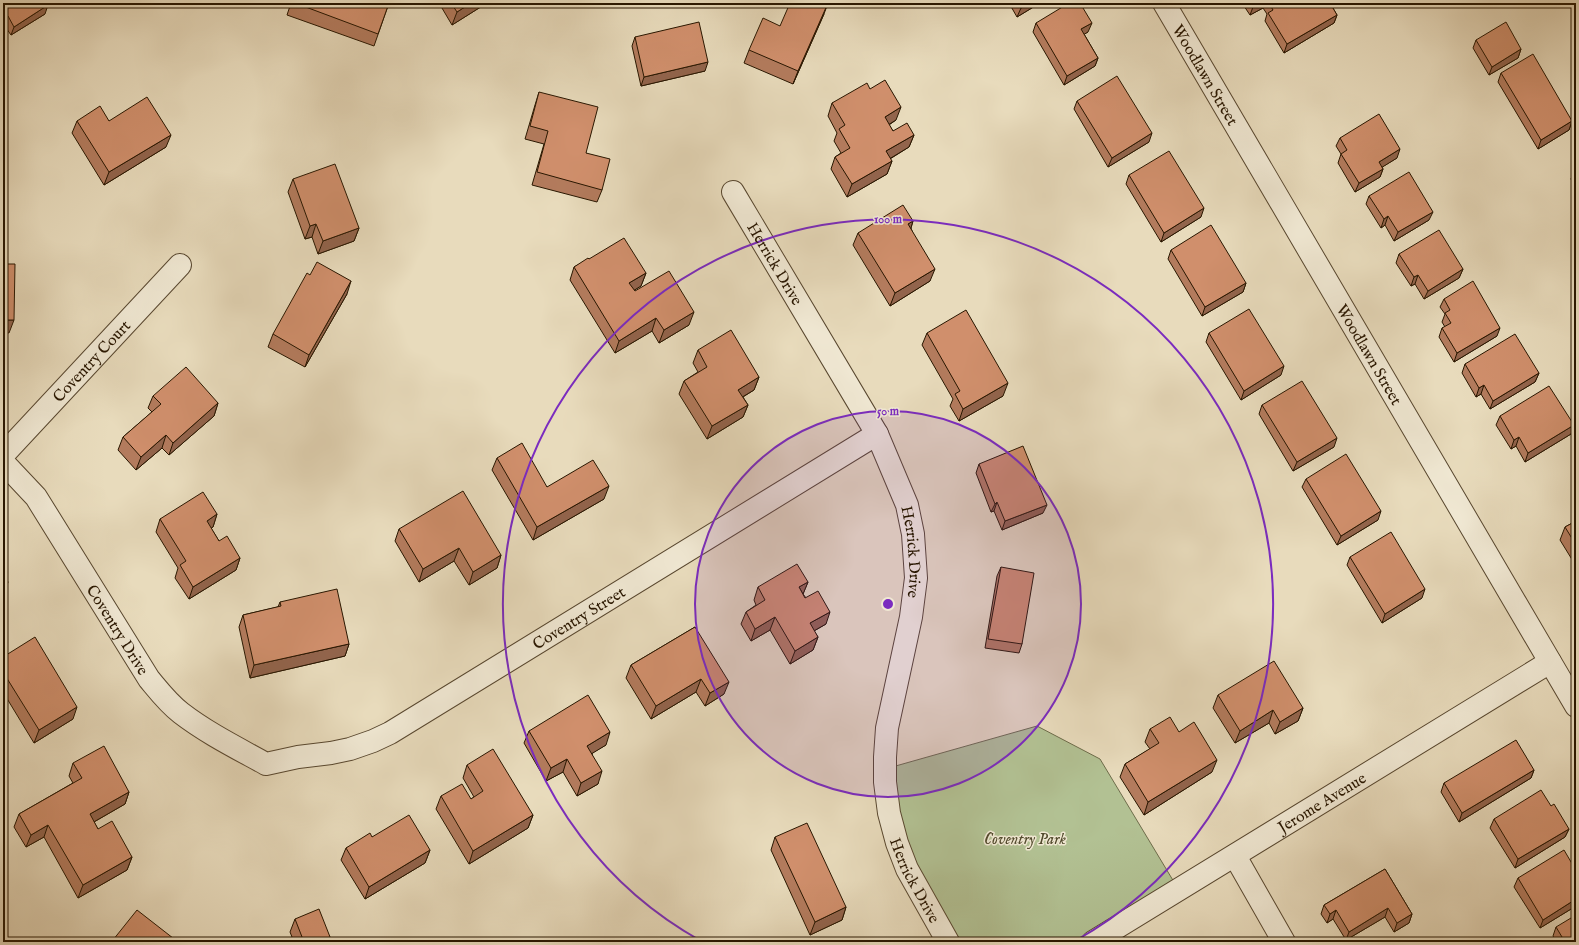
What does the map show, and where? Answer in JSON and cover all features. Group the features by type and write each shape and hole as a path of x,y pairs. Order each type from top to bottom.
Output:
{"street":[{"name":"Woodlawn Street","path":"1164,3 1576,706"},
{"name":"Herrick Drive","path":"733,192 877,434 907,505 913,534 916,578 911,617 887,728 885,782 889,813 897,843 907,869 948,942"},
{"name":"Coventry Court","path":"3,456 180,265"},
{"name":"Coventry Street","path":"266,764 298,757 350,749 390,733 877,434"},
{"name":"Coventry Drive","path":"3,462 36,497 149,679 163,697 198,725 266,764"},
{"name":"Jerome Avenue","path":"1093,942 1550,662"},
{"path":"1235,856 1284,942"}],"green space":[{"name":"Coventry Park","path":"1037,726 1100,759 1177,887 1084,942 953,942 920,885 885,769"}],"building":[{"path":"3,3 47,3 48,5 14,27 8,16 3,19"},
{"path":"295,3 389,3 378,34"},
{"path":"451,3 471,3 457,12"},
{"path":"790,3 828,3 798,71 749,50 763,18 780,26"},
{"path":"1018,3 1029,3 1021,8"},
{"path":"1069,3 1080,3 1092,23 1081,29 1098,58 1067,76 1036,23"},
{"path":"1251,3 1260,3 1253,7"},
{"path":"1269,3 1330,3 1337,15 1287,44 1268,13 1273,10"},
{"path":"699,22 708,62 644,77 635,37"},
{"path":"1506,22 1521,49 1492,67 1476,40"},
{"path":"1533,54 1572,121 1541,140 1501,73"},
{"path":"1117,76 1152,133 1112,158 1077,101"},
{"path":"885,80 901,107 885,117 893,131 907,123 914,135 886,151 892,161 852,184 835,157 850,148 839,129 845,125 832,103 867,83 870,89"},
{"path":"539,92 598,107 586,153 610,159 602,190 537,172 548,131 530,126"},
{"path":"147,97 171,135 109,172 77,121 100,106 109,121"},
{"path":"1379,114 1400,149 1379,162 1383,169 1359,183 1341,154 1347,150 1340,138"},
{"path":"1169,151 1204,208 1164,233 1129,175"},
{"path":"335,164 359,228 323,241 316,224 310,226 293,179"},
{"path":"1409,172 1433,212 1398,232 1388,216 1384,219 1369,196"},
{"path":"903,205 913,221 908,224 935,269 895,293 858,233"},
{"path":"1211,225 1246,283 1205,307 1171,250"},
{"path":"1439,230 1463,269 1428,291 1418,275 1414,277 1399,254"},
{"path":"624,238 646,273 629,283 635,291 669,271 694,312 664,330 656,318 619,341 574,267"},
{"path":"317,262 351,281 309,355 273,334 307,273 310,275"},
{"path":"3,264 15,264 14,320 3,320"},
{"path":"1473,281 1500,328 1457,353 1442,328 1451,323 1445,313 1450,310 1444,299"},
{"path":"1249,309 1284,366 1244,391 1209,333"},
{"path":"966,310 1008,383 963,409 955,394 960,391 927,333"},
{"path":"731,330 759,377 738,390 748,405 712,426 684,381 707,367 698,350"},
{"path":"1515,334 1539,373 1493,401 1484,385 1479,388 1465,364"},
{"path":"186,367 218,403 173,443 166,435 141,457 123,437 161,404 153,396"},
{"path":"1302,381 1337,438 1297,462 1262,405"},
{"path":"1549,386 1574,425 1528,453 1519,437 1514,440 1500,416"},
{"path":"522,443 547,487 593,460 609,486 537,527 497,458"},
{"path":"1023,446 1047,505 1005,521 997,502 995,504 979,464"},
{"path":"1346,454 1381,511 1341,536 1306,479"},
{"path":"463,491 501,555 473,572 459,548 423,569 399,529"},
{"path":"203,492 217,514 207,521 219,541 227,536 240,558 193,587 180,565 186,561 160,519"},
{"path":"1576,521 1576,545 1565,527"},
{"path":"1391,532 1425,589 1385,614 1350,557"},
{"path":"797,564 808,582 799,587 805,598 818,591 830,612 810,623 818,637 795,651 775,617 755,629 746,612 765,600 758,587"},
{"path":"1001,567 1034,573 1022,644 988,639"},
{"path":"3,573 8,582 3,585"},
{"path":"337,589 349,644 254,665 243,615 281,606 280,602"},
{"path":"695,627 729,682 710,693 701,679 656,706 631,665"},
{"path":"35,637 77,707 39,730 3,672 3,657"},
{"path":"1274,661 1303,708 1280,722 1273,710 1240,731 1218,695"},
{"path":"588,695 610,732 587,746 602,771 581,783 567,759 551,768 529,731"},
{"path":"1170,717 1179,732 1194,722 1217,760 1148,802 1125,764 1159,743 1150,729"},
{"path":"1516,740 1534,770 1462,813 1444,783"},
{"path":"104,746 129,792 90,814 98,829 112,821 132,857 83,885 48,825 31,835 19,814 82,778 73,763"},
{"path":"493,749 533,815 473,851 441,796 462,784 471,799 483,791 467,765"},
{"path":"1541,790 1551,806 1554,804 1569,829 1518,859 1494,819"},
{"path":"409,815 430,850 369,887 346,848 370,833 372,837"},
{"path":"807,823 846,907 815,922 775,837"},
{"path":"1564,850 1574,867 1576,866 1576,899 1543,920 1518,878"},
{"path":"1385,869 1412,914 1397,923 1388,908 1349,932 1336,910 1330,914 1324,905"},
{"path":"319,909 332,942 304,942 295,919"},
{"path":"137,910 178,942 116,942 113,940"},
{"path":"1576,915 1576,942 1565,942 1556,927"}]}
